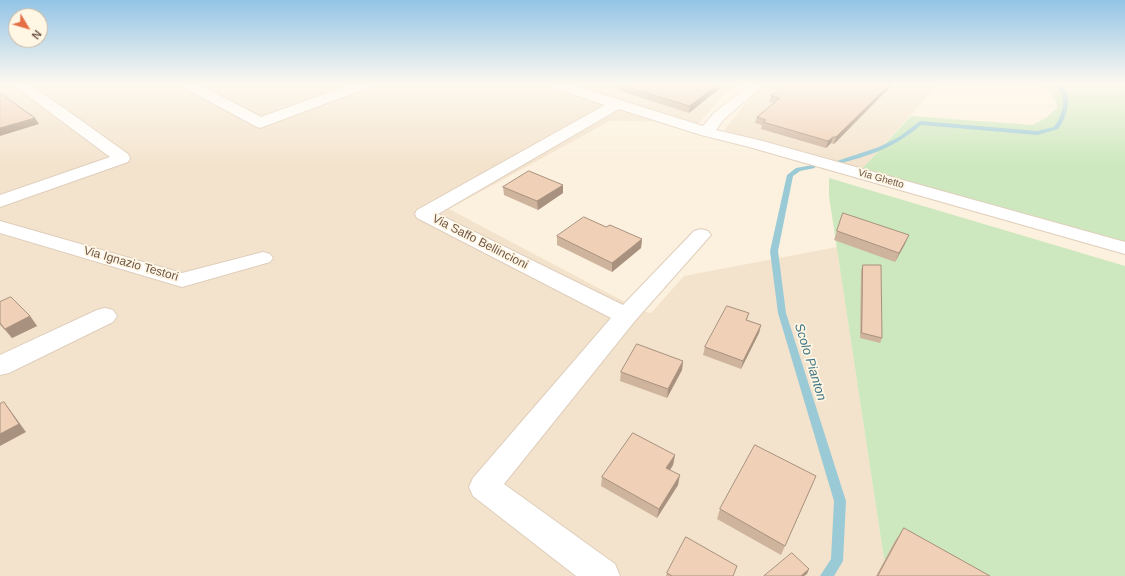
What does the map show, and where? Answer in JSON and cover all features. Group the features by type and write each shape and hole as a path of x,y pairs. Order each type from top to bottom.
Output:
{"street":[{"path":"0,201 122,158 58,111"},
{"path":"238,111 260,123 293,111"},
{"name":"Via Saffo Bellincioni","path":"605,111 424,214 626,316"},
{"name":"Via Ghetto","path":"639,111 706,132 753,143 1125,248"},
{"path":"706,132 725,111"},
{"name":"Via Ignazio Testori","path":"0,227 182,280 263,258"},
{"path":"603,576 484,487 626,316 701,235"},
{"path":"0,366 105,316"}],"shaded area":[{"path":"0,111 710,111 697,125 688,122 610,121 449,209 642,311 651,313 684,276 837,247 884,559 917,576 0,576"},
{"path":"739,111 914,111 859,172 763,145 724,130"}],"green space":[{"path":"1054,111 1125,111 1125,247 859,172 911,116 1032,125 1046,118"},
{"path":"829,178 1125,266 1125,576 917,576 884,559 829,196"}],"building":[{"path":"0,111 25,111 35,118 0,128"},
{"path":"764,111 863,111 836,137 833,137 828,141 763,122 766,120 757,117"},
{"path":"529,171 563,185 537,201 503,187"},
{"path":"843,213 909,235 899,253 837,231"},
{"path":"584,217 606,227 610,225 642,239 612,263 557,236"},
{"path":"863,265 881,265 882,338 862,333"},
{"path":"11,297 30,316 5,329 0,323 0,302"},
{"path":"727,306 749,313 746,320 761,325 743,361 705,347"},
{"path":"637,344 683,361 668,389 621,372"},
{"path":"4,402 19,424 0,434 0,404"},
{"path":"633,433 675,455 666,468 680,475 659,509 602,477"},
{"path":"755,445 816,476 785,546 720,509"},
{"path":"904,528 990,576 878,576"},
{"path":"686,537 737,566 733,576 672,576 667,573"},
{"path":"792,553 809,569 801,576 764,576"}],"waterway":[{"name":"Scolo Pianton","path":"837,162 861,156 891,144 920,123 1037,133 1056,128 1064,111"},
{"name":"Scolo Pianton","path":"813,167 798,169 790,175 774,251 782,313 840,501 837,561 826,576"}]}
